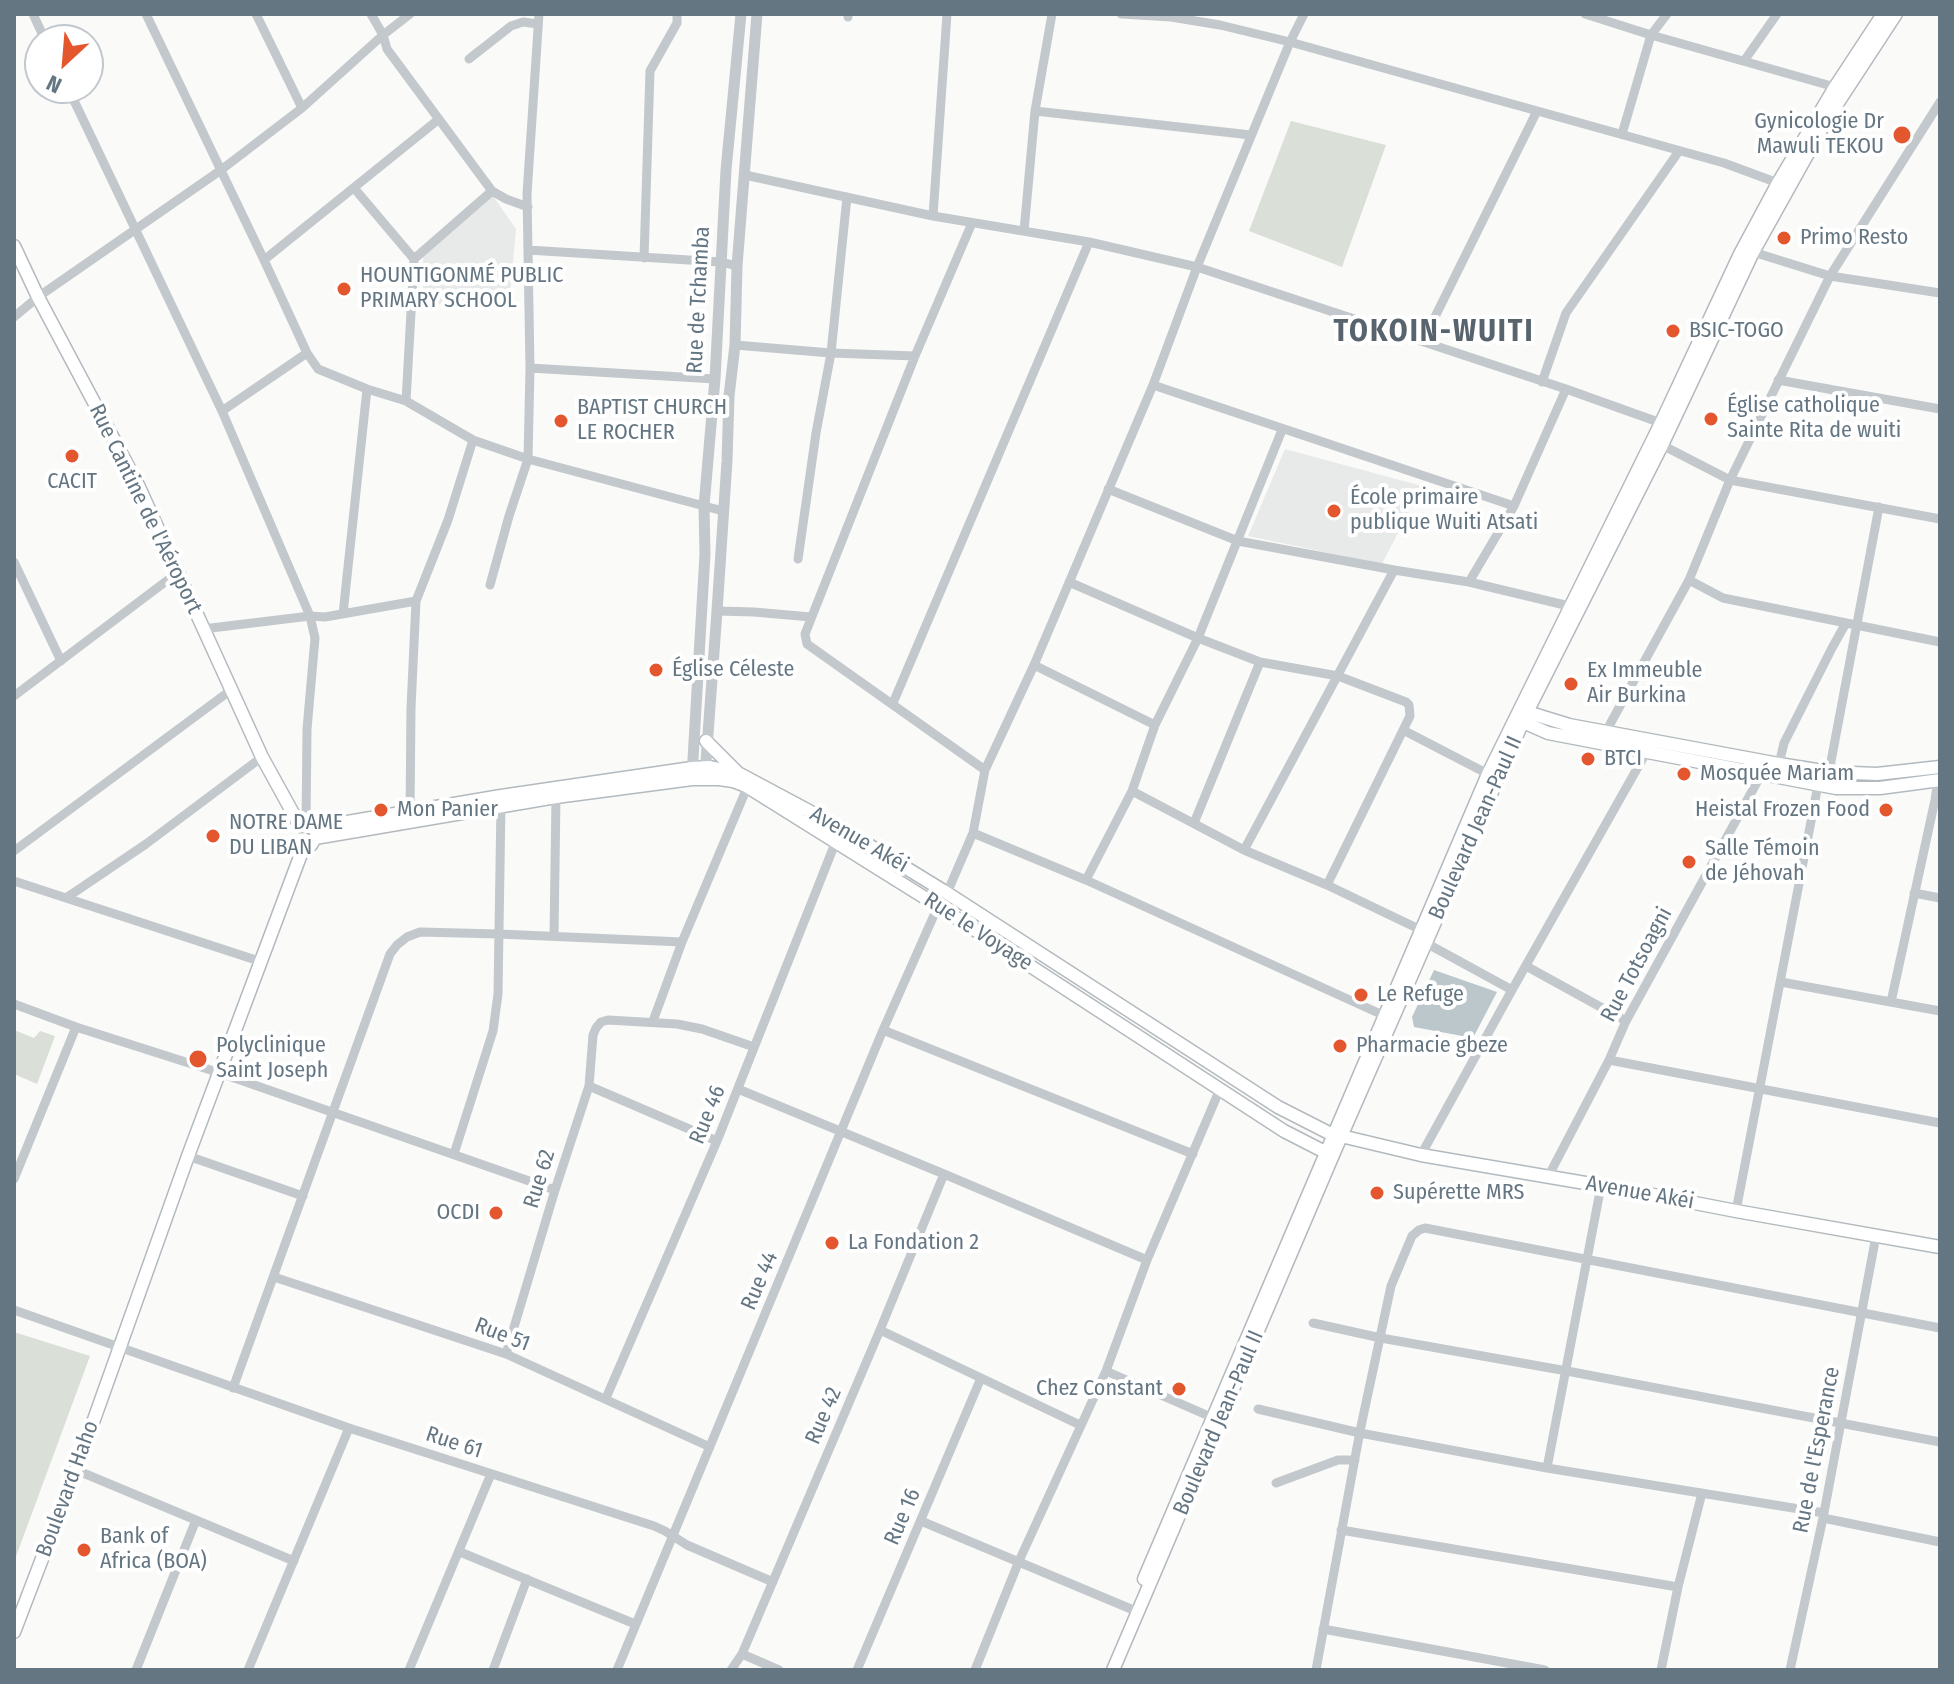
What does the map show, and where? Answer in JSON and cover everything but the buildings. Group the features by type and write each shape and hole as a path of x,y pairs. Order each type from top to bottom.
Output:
{"main road":[{"name":"Boulevard Jean-Paul II","path":"1105,1670 1211,1417 1426,943 1569,606 1661,423 1740,254 1835,87 1883,14"},
{"name":"Boulevard Jean-Paul II","path":"1113,1670 1488,774 1522,717 1662,445 1753,252 1826,121 1896,14"},
{"name":"Rue Cantine de l'Aéroport","path":"14,246 138,485 262,757 308,829"},
{"path":"1522,717 1551,727 1603,737 1829,772 1939,776"},
{"path":"1522,717 1551,727"},
{"path":"1603,737 1647,751 1818,785 1863,789 1939,776"},
{"path":"706,741 738,773"},
{"name":"Avenue Akéi","path":"501,801 699,773 738,773 749,783 841,828 947,893 1278,1107 1336,1141 1940,1247"},
{"name":"Rue le Voyage","path":"308,829 410,817 501,801 556,797 699,773 749,783 1284,1131 1336,1141"},
{"name":"Rue Cantine de l'Aéroport","path":"304,846 297,843 294,836 296,829 308,829"},
{"path":"304,846 311,845 308,829"},
{"name":"Boulevard Haho","path":"14,1632 304,846"}],"street":[{"path":"146,14 307,353 318,369 406,401 473,440 528,459 723,511"},
{"path":"256,14 302,108"},
{"path":"371,14 387,49 492,191 528,207"},
{"path":"14,317 38,297 221,170 302,108 410,14"},
{"path":"644,258 650,71 677,23 677,14"},
{"name":"Rue de Tchamba","path":"699,773 704,506 715,379 726,170 741,14"},
{"name":"Rue de Tchamba","path":"699,773 706,741 717,611 729,396 735,345 737,266 757,14"},
{"path":"933,216 947,14"},
{"path":"1024,231 1035,111 1052,14"},
{"path":"1121,14 1171,17 1220,25 1290,42 1724,163 1778,183"},
{"name":"Rue 44","path":"617,1670 883,1030 973,833 985,770 1034,665 1153,385 1197,267 1304,14"},
{"path":"1585,14 1835,87"},
{"path":"1622,134 1651,35 1667,14"},
{"path":"1744,61 1777,14"},
{"path":"469,59 511,26 538,19 528,207 528,459 490,585"},
{"path":"76,104 222,411 310,616 315,638 307,729 308,829"},
{"path":"1603,737 1689,580 1730,480 1830,276 1939,106"},
{"path":"1035,111 1251,135"},
{"path":"1423,341 1537,111"},
{"path":"264,260 439,119"},
{"path":"1542,382 1566,313 1679,151"},
{"path":"745,175 933,216 1089,242 1197,267 1661,423"},
{"path":"354,188 414,259 406,401"},
{"path":"414,259 492,191"},
{"path":"798,559 831,353 847,197"},
{"path":"972,223 915,356 805,634 807,644 985,770"},
{"path":"893,703 1089,242"},
{"path":"528,250 721,262 737,266"},
{"path":"1753,252 1830,276 1940,293"},
{"path":"735,345 915,356"},
{"path":"222,411 307,353"},
{"path":"530,368 715,379"},
{"path":"1778,380 1940,409"},
{"path":"1153,385 1514,506"},
{"path":"343,614 367,389"},
{"path":"1469,582 1514,506 1566,389"},
{"path":"1086,880 1132,791 1155,725 1198,638 1282,430"},
{"path":"410,817 416,601 448,520 473,440"},
{"path":"1662,445 1730,480 1940,519"},
{"path":"1108,489 1238,541 1469,582 1569,606"},
{"path":"1829,772 1851,624 1879,507"},
{"path":"14,562 61,661"},
{"path":"1244,850 1394,570"},
{"path":"14,696 177,573"},
{"path":"1689,580 1723,598 1940,642"},
{"path":"1069,582 1260,662 1338,676 1406,702 1411,712 1327,885"},
{"path":"203,629 310,616 325,617 416,601"},
{"path":"717,611 811,617"},
{"path":"1779,764 1784,743 1832,648 1851,624"},
{"path":"1194,823 1260,662"},
{"path":"1034,665 1155,725"},
{"path":"14,851 231,690"},
{"path":"1403,730 1488,774"},
{"path":"1421,1155 1647,751"},
{"path":"66,898 146,844 262,757"},
{"name":"Rue Totsoagni","path":"1548,1177 1626,1021 1762,773"},
{"path":"1891,1002 1939,776"},
{"path":"749,783 682,942 653,1021 702,1029 754,1047"},
{"path":"1736,1211 1818,785"},
{"path":"1132,791 1244,850 1421,930"},
{"path":"554,936 556,797"},
{"path":"454,1154 493,1031 498,994 501,801"},
{"name":"Rue 46","path":"606,1398 717,1141 841,828"},
{"path":"973,833 1086,880 1385,1016"},
{"path":"14,881 262,962"},
{"path":"1914,893 1940,898"},
{"path":"233,1388 390,954 397,945 420,932 682,942"},
{"path":"1426,943 1512,990"},
{"path":"1526,966 1626,1021"},
{"path":"1781,982 1940,1011"},
{"path":"14,1004 555,1190"},
{"name":"Rue 62","path":"506,1354 589,1086 593,1035 601,1022 608,1020 653,1021"},
{"path":"14,1179 19,1153 76,1027"},
{"path":"883,1030 1193,1154"},
{"path":"1609,1060 1940,1123"},
{"path":"589,1086 717,1141"},
{"path":"738,1089 1147,1260"},
{"path":"975,1670 1019,1561 1106,1371 1147,1260 1220,1089"},
{"path":"188,1156 303,1196"},
{"name":"Rue 42","path":"731,1670 742,1654 773,1582 944,1174"},
{"path":"1547,1468 1601,1186"},
{"path":"1316,1670 1391,1286 1412,1236 1419,1230 1425,1228 1940,1328"},
{"name":"Rue de l'Esperance","path":"1790,1670 1823,1516 1876,1236"},
{"name":"Rue 51","path":"274,1277 506,1354 710,1447"},
{"name":"Rue 61","path":"14,1310 349,1428 654,1526 687,1545 773,1582"},
{"path":"1313,1323 1940,1442"},
{"path":"880,1330 1080,1425"},
{"path":"1106,1371 1211,1417"},
{"name":"Rue 16","path":"857,1670 981,1378"},
{"path":"1258,1409 1360,1433 1702,1493 1940,1542"},
{"path":"248,1670 349,1428"},
{"path":"1276,1483 1338,1460 1355,1460"},
{"path":"76,1470 294,1561"},
{"path":"409,1670 491,1474"},
{"path":"1661,1670 1702,1493"},
{"path":"136,1670 196,1520"},
{"path":"921,1521 1131,1609"},
{"path":"1341,1530 1678,1587"},
{"path":"460,1552 635,1624"},
{"path":"493,1670 527,1579"},
{"path":"1323,1629 1545,1670"},
{"path":"742,1654 779,1670"}],"shaded area":[{"path":"1291,121 1386,145 1342,267 1249,231"},
{"path":"491,193 516,229 511,308 423,303 423,254"},
{"name":"École primaire publique Wuiti Atsati","path":"1285,449 1422,486 1382,564 1248,536"},
{"path":"1434,970 1497,992 1473,1038 1414,1027 1412,1017"},
{"path":"14,1030 34,1038 40,1031 55,1036 37,1084 14,1074"},
{"path":"14,1332 90,1356 14,1562 16,1458"}],"place":[{"name":"Gynicologie Dr Mawuli TEKOU","path":"1902,135"},
{"name":"Primo Resto","path":"1784,238"},
{"name":"HOUNTIGONMÉ PUBLIC PRIMARY SCHOOL","path":"344,289"},
{"name":"BSIC-TOGO","path":"1673,331"},
{"name":"Église catholique Sainte Rita de wuiti","path":"1711,419"},
{"name":"BAPTIST CHURCH LE ROCHER","path":"561,421"},
{"name":"CACIT","path":"72,456"},
{"name":"École primaire publique Wuiti Atsati","path":"1334,511"},
{"name":"Église Céleste","path":"656,670"},
{"name":"Ex Immeuble Air Burkina","path":"1571,684"},
{"name":"BTCI","path":"1588,759"},
{"name":"Mosquée Mariam","path":"1684,774"},
{"name":"Mon Panier","path":"381,810"},
{"name":"Heistal Frozen Food","path":"1886,810"},
{"name":"NOTRE DAME DU LIBAN","path":"213,836"},
{"name":"Salle Témoin de Jéhovah","path":"1689,862"},
{"name":"Le Refuge","path":"1361,995"},
{"name":"Pharmacie gbeze","path":"1340,1046"},
{"name":"Polyclinique Saint Joseph","path":"198,1059"},
{"name":"Supérette MRS","path":"1377,1193"},
{"name":"OCDI","path":"496,1213"},
{"name":"La Fondation 2","path":"832,1243"},
{"name":"Chez Constant","path":"1179,1389"},
{"name":"Bank of Africa (BOA)","path":"84,1550"}],"district":[{"name":"TOKOIN-WUITI","path":"1434,333"}]}
